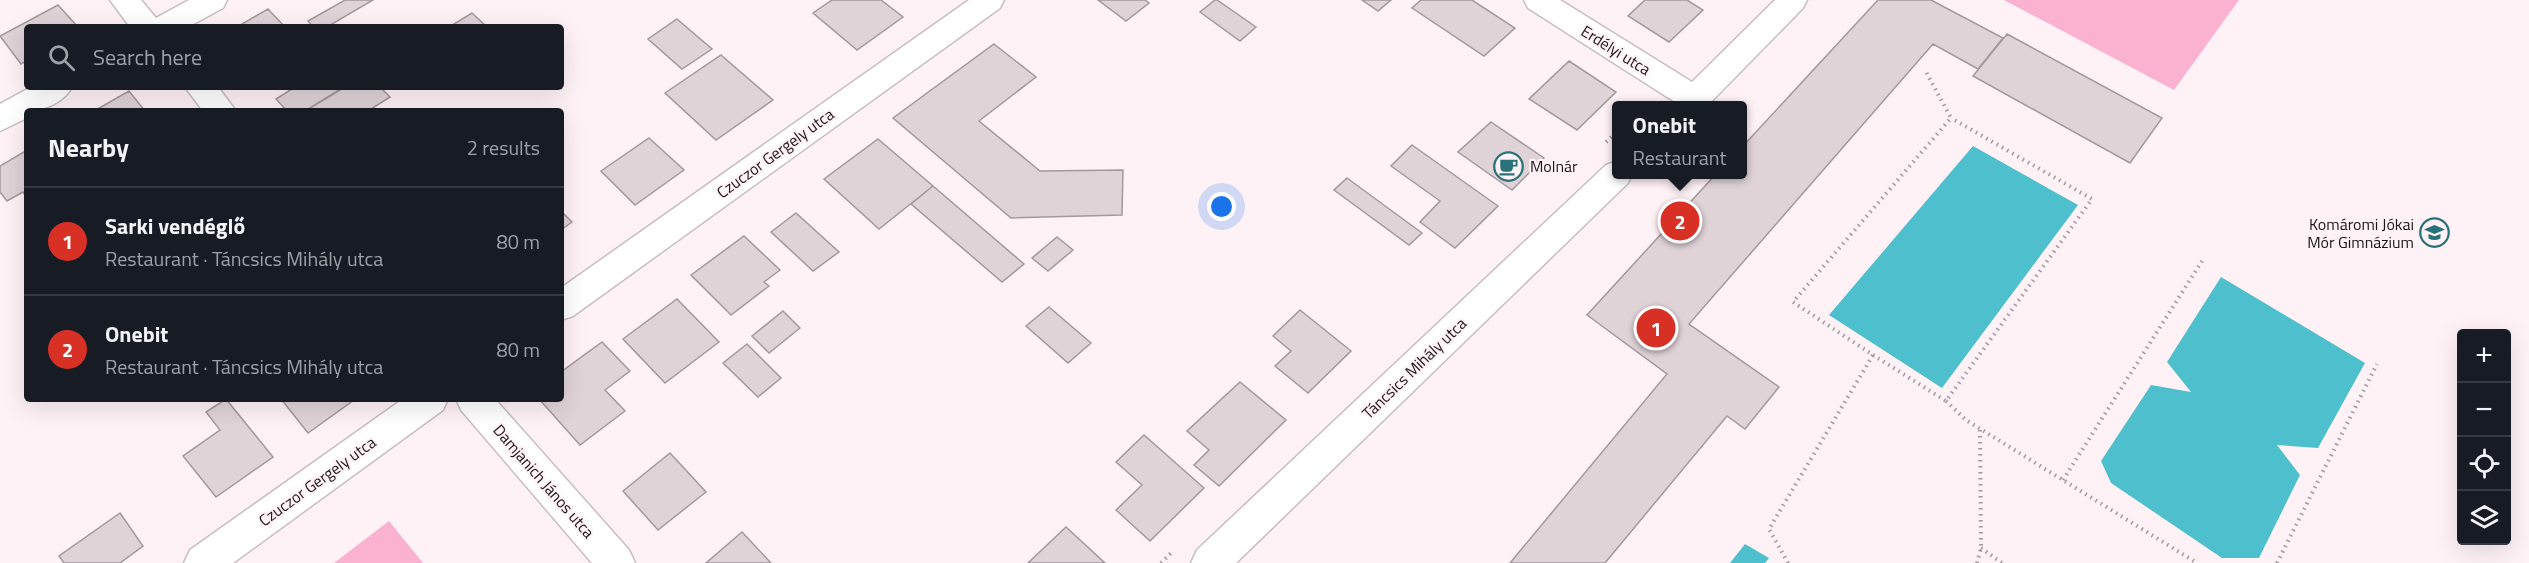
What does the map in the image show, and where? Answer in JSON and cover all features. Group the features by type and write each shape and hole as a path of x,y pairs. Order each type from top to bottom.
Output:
{"street":[{"path":"124,0 144,24"},
{"path":"169,24 213,0"},
{"name":"Czuczor Gergely utca","path":"564,304 990,0"},
{"name":"Erdélyi utca","path":"1538,0 1690,101"},
{"path":"1693,101 1793,0"},
{"path":"0,119 52,90"},
{"path":"203,90 218,108"},
{"name":"Táncsics Mihály utca","path":"1210,563 1612,179"},
{"name":"Czuczor Gergely utca","path":"203,563 426,402"},
{"name":"Damjanich János utca","path":"476,402 616,563"}],"path":[{"path":"1925,70 1951,118 2092,199 1946,402"},
{"path":"1951,118 1793,302 1946,402 1965,420 2197,563"},
{"path":"2063,480 2202,261"},
{"path":"1788,563 1769,529 1873,355"},
{"path":"2277,563 2377,364"},
{"path":"1977,563 1981,548 1980,429"},
{"path":"1981,548 2002,563"}],"shaded area":[{"path":"2004,0 2239,0 2174,90"},
{"path":"389,521 423,563 334,563"}],"water":[{"path":"1973,146 2078,205 1942,388 1829,315"},
{"path":"2221,277 2365,363 2318,448 2277,445 2300,475 2259,558 2222,558 2111,483 2101,461 2151,385 2191,392 2167,362"},
{"path":"1745,544 1769,558 1765,563 1730,563"}],"building":[{"path":"345,0 373,0 332,24 310,24 308,21"},
{"path":"832,0 881,0 903,17 857,50 813,13"},
{"path":"1098,0 1145,0 1149,3 1126,21"},
{"path":"1215,0 1256,27 1240,41 1200,12"},
{"path":"1362,0 1391,0 1378,11"},
{"path":"1421,0 1472,0 1515,28 1484,56 1412,8"},
{"path":"1645,0 1687,0 1703,10 1669,42 1628,16"},
{"path":"1878,0 1931,0 2003,38 1978,69 1933,44 1689,324 1779,387 1745,429 1727,416 1605,563 1510,563 1667,374 1587,315 1711,179 1747,179 1747,142"},
{"path":"58,5 75,24 24,24 24,62 21,64 0,36"},
{"path":"268,9 282,24 242,24"},
{"path":"472,13 484,24 454,24"},
{"path":"677,19 712,49 682,69 648,39"},
{"path":"2007,34 2162,118 2130,163 1973,76"},
{"path":"994,44 1036,77 979,121 1040,171 1123,170 1122,215 1011,218 893,118"},
{"path":"721,55 773,100 716,140 665,93"},
{"path":"1569,61 1616,92 1577,130 1529,99"},
{"path":"290,90 339,90 310,108 284,108 276,99"},
{"path":"340,90 383,90 390,97 373,108 310,108"},
{"path":"129,91 143,108 99,108"},
{"path":"1491,122 1544,158 1512,190 1458,152"},
{"path":"649,138 684,170 635,205 601,171"},
{"path":"878,139 933,186 879,229 824,179"},
{"path":"1412,145 1498,206 1455,248 1420,222 1440,201 1391,166"},
{"path":"24,152 24,194 7,201 0,192 0,166"},
{"path":"1347,178 1422,233 1409,245 1334,190"},
{"path":"933,186 1024,264 1002,282 911,204"},
{"path":"796,213 839,252 813,271 771,232"},
{"path":"564,214 572,222 564,228"},
{"path":"744,236 780,270 764,282 769,286 731,315 691,275"},
{"path":"1057,237 1073,250 1048,271 1032,258"},
{"path":"677,299 719,342 665,383 623,339"},
{"path":"1049,307 1091,343 1068,363 1026,326"},
{"path":"1300,310 1351,351 1308,393 1275,366 1291,351 1273,336"},
{"path":"783,311 800,328 769,353 752,336"},
{"path":"602,342 630,371 605,390 625,411 580,445 542,402 564,402 564,370"},
{"path":"747,344 781,378 758,397 723,363"},
{"path":"1240,382 1286,420 1219,486 1194,465 1209,450 1187,431"},
{"path":"221,402 228,402 273,457 216,497 183,456 220,430 206,412"},
{"path":"283,402 351,402 308,433"},
{"path":"1144,435 1204,488 1150,541 1116,510 1142,485 1116,462"},
{"path":"670,453 706,492 658,530 623,491"},
{"path":"120,513 143,546 120,563 64,563 59,556"},
{"path":"1066,527 1105,563 1028,563"},
{"path":"742,532 771,563 706,563"}],"place":[{"name":"Molnár","path":"1509,166"},
{"name":"Onebit","path":"1680,221"},
{"name":"Komáromi Jókai Mór Gimnázium","path":"2435,233"},
{"name":"Sarki vendéglő","path":"1656,328"}]}
